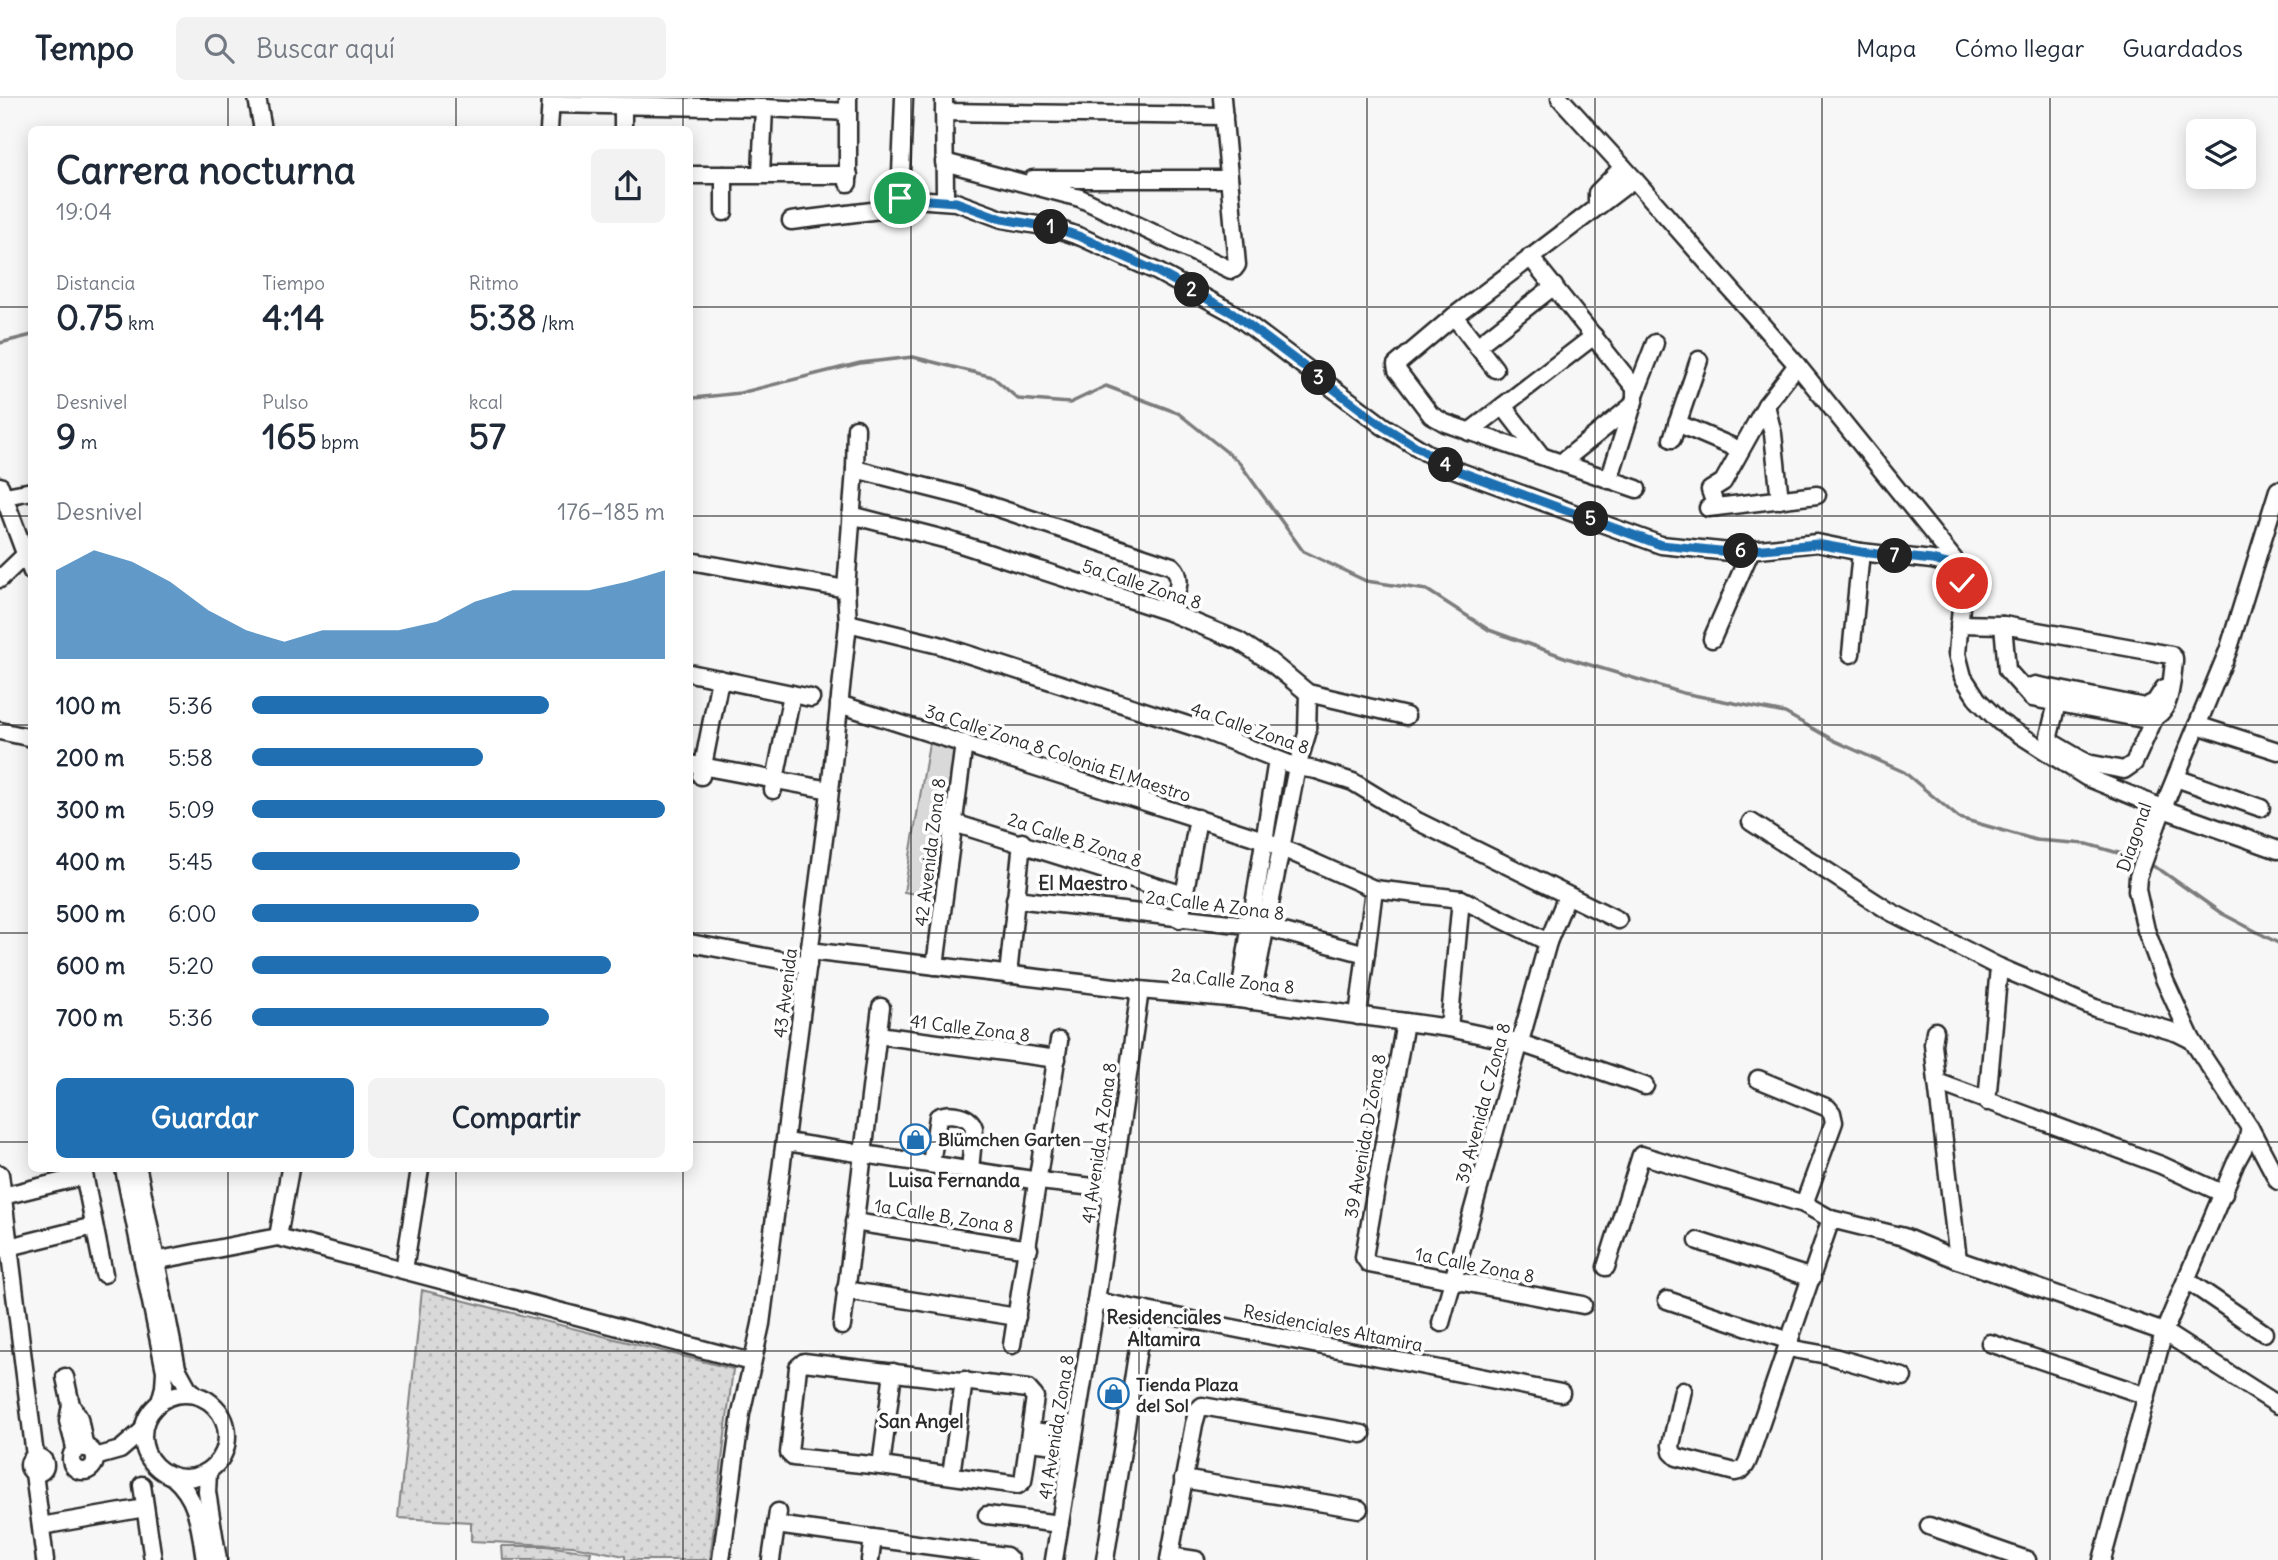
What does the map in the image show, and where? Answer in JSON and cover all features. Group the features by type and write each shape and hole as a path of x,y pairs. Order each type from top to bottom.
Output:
{"street":[{"path":"257,98 262,126"},
{"path":"791,221 894,207 900,198 904,98"},
{"path":"944,162 1013,178 1080,198 1231,270 1237,265 1222,98"},
{"path":"1560,98 1797,365 1960,567 1962,583 1957,654 1963,677 1978,700 2000,722 2086,777 2278,850"},
{"path":"549,126 551,101 623,106 705,102 764,108 848,105 848,179 761,174 693,175"},
{"path":"945,193 944,105 1224,116"},
{"path":"623,106 623,126"},
{"path":"761,174 764,108"},
{"path":"1628,173 1597,206 1454,316 1396,365 1431,415 1445,423 1637,489"},
{"path":"724,175 724,212"},
{"path":"1013,178 1229,179"},
{"path":"900,198 956,202 1002,219 1065,230 1158,272 1233,313 1383,426 1442,463 1661,545 1730,552 1817,544 1932,560 1960,567"},
{"path":"1530,257 1633,384 1634,398"},
{"path":"1477,346 1554,286"},
{"path":"1454,316 1495,369"},
{"path":"1469,432 1594,336"},
{"path":"1609,480 1634,398 1655,343"},
{"path":"1672,439 1699,360"},
{"path":"1797,365 1766,405 1723,482 1710,490 1717,507 1817,495"},
{"path":"1562,462 1634,398"},
{"path":"1503,405 1540,454"},
{"path":"1766,405 1773,434 1780,500"},
{"path":"1677,422 1740,450"},
{"name":"43 Avenida","path":"721,1560 741,1413 761,1324 830,795 848,623 846,589 856,428"},
{"path":"855,469 962,496 1172,566 1178,573 1179,584 1169,612"},
{"name":"Diagonal","path":"2278,490 2234,632 2163,807 2138,877 2142,917 2165,981 2192,1040 2250,1128 2278,1181"},
{"path":"28,491 2,491 28,562"},
{"name":"5a Calle Zona 8","path":"851,514 948,540 1169,612 1239,642 1268,660 1308,693 1406,716"},
{"path":"1712,639 1751,550"},
{"path":"1851,654 1861,552"},
{"path":"0,579 25,555"},
{"path":"693,562 846,589"},
{"name":"4a Calle Zona 8","path":"848,623 939,645 1225,738 1297,767 1353,782 1418,821 1618,920"},
{"path":"1959,624 2003,625 2171,655 2174,658 2171,694 2160,715 2154,719 2134,763 2124,771 2087,763 2051,742 2049,736 2057,703"},
{"path":"2003,625 2007,670 2032,698 2154,719"},
{"path":"693,674 811,698"},
{"path":"720,679 696,770 830,795"},
{"path":"2025,689 2035,685 2145,708 2155,702 2172,680"},
{"path":"1257,926 1281,846 1297,767 1307,734 1308,693"},
{"path":"774,785 792,694"},
{"name":"3a Calle Zona 8 Colonia El Maestro","path":"839,704 1264,840 1374,889 1461,899 1548,942"},
{"path":"2197,724 2278,751"},
{"path":"0,731 28,737"},
{"name":"42 Avenida Zona 8","path":"935,966 964,743"},
{"path":"1245,1000 1257,926 1264,840 1277,760"},
{"path":"2176,778 2261,808"},
{"path":"1180,919 1198,818"},
{"path":"1751,822 1889,911 1999,967 2095,1009 2178,1033 2192,1040"},
{"name":"2a Calle B Zona 8","path":"954,823 1022,842 1184,895"},
{"path":"1008,975 1022,842"},
{"path":"1358,1016 1374,889"},
{"name":"39 Avenida C Zona 8","path":"1441,1323 1548,942 1567,896"},
{"name":"2a Calle A Zona 8","path":"1015,899 1257,926 1366,954"},
{"path":"1449,1028 1461,899"},
{"name":"2a Calle Zona 8","path":"693,943 808,958 935,966 1245,1000 1449,1028 1520,1043 1645,1086"},
{"path":"1987,1101 1999,967"},
{"name":"41 Avenida A Zona 8","path":"1096,1301 1140,990"},
{"path":"842,1326 881,1007"},
{"name":"39 Avenida D Zona 8","path":"1364,1256 1405,1022"},
{"path":"1934,1031 1933,1044 1958,1260"},
{"name":"41 Calle Zona 8","path":"877,1035 1057,1059"},
{"path":"1013,1345 1059,1041"},
{"path":"1758,1079 1828,1108 1832,1113 1834,1122 1804,1204"},
{"path":"1937,1082 2161,1165 2224,1194"},
{"path":"930,1164 938,1117 944,1114 965,1117 972,1122 974,1128 970,1170"},
{"path":"2102,1560 2165,1332 2236,1162 2247,1142 2250,1128"},
{"path":"786,1142 1039,1181 1112,1189"},
{"path":"1606,1267 1641,1156 1804,1204 1831,1219 1904,1237 1958,1260 2165,1332 2278,1405"},
{"path":"3,1196 83,1172 104,1274"},
{"path":"125,1172 177,1368 181,1378 196,1395"},
{"path":"138,1172 165,1371 160,1402"},
{"path":"278,1237 289,1172"},
{"path":"404,1270 420,1172"},
{"path":"0,1174 39,1465 41,1526 46,1560"},
{"path":"1683,1390 1671,1445 1672,1452 1677,1457 1740,1471 1746,1466 1831,1219"},
{"name":"1a Calle B, Zona 8","path":"854,1222 1029,1249"},
{"path":"9,1247 94,1226"},
{"path":"150,1262 278,1237 751,1362"},
{"path":"1698,1241 1812,1278"},
{"name":"1a Calle Zona 8","path":"1364,1256 1369,1264 1583,1305"},
{"path":"2188,1281 2264,1333"},
{"path":"845,1290 1017,1317"},
{"path":"1667,1300 1789,1344 1903,1377"},
{"name":"Residenciales Altamira","path":"1096,1301 1561,1394"},
{"name":"41 Avenida Zona 8","path":"1054,1560 1096,1301"},
{"path":"1105,1560 1144,1310"},
{"path":"1990,1343 2147,1395"},
{"path":"804,1362 964,1380 1033,1392 1035,1396 1031,1436 1023,1480 1018,1485 790,1456 798,1367 804,1362"},
{"path":"881,1466 893,1372"},
{"path":"65,1377 71,1405 68,1421 80,1456"},
{"path":"951,1475 964,1380"},
{"path":"173,1477 191,1478 208,1472 220,1461 227,1446 227,1430 221,1414 211,1402 196,1395 171,1396 160,1402 148,1414 143,1430 143,1444 148,1458 159,1470 173,1477 189,1493 194,1504 205,1560"},
{"path":"1196,1560 1170,1558 1197,1414 1202,1406 1362,1434"},
{"path":"120,1450 143,1430"},
{"path":"1031,1436 1073,1442"},
{"path":"39,1465 120,1450 148,1458"},
{"path":"208,1472 207,1492 218,1560"},
{"path":"1184,1479 1359,1509"},
{"path":"142,1485 153,1560"},
{"path":"41,1526 145,1508"},
{"path":"987,1515 1060,1524"},
{"path":"771,1560 777,1518 938,1554 1006,1556 1010,1560"},
{"path":"1929,1526 2027,1560"},
{"path":"870,1560 873,1538"}],"shaded area":[{"path":"929,743 963,753 944,899 904,892"},
{"path":"422,1290 733,1369 710,1560 625,1560 625,1556 573,1546 471,1541 471,1522 398,1518"},
{"path":"502,1546 546,1546 591,1552 589,1560 503,1560"}],"waterway":[{"path":"0,343 28,336"},
{"path":"693,398 740,393 860,363 913,357 993,377 1018,399 1070,403 1106,386 1178,413 1238,461 1303,551 1366,581 1427,590 1489,630 1567,658 1683,693 1785,713 1835,741 1904,772 1959,818 2036,840 2087,844 2139,859"},
{"path":"2149,864 2221,913 2278,943"}],"place":[{"name":"Blümchen Garten","path":"915,1139"},
{"name":"Tienda Plaza del Sol","path":"1113,1394"}],"district":[{"name":"El Maestro","path":"1083,883"},
{"name":"Luisa Fernanda","path":"954,1180"},
{"name":"Residenciales Altamira","path":"1164,1328"},
{"name":"San Angel","path":"921,1421"}],"route":[{"path":"900,198 956,202 1002,219 1065,230 1158,272 1257,329 1355,406 1430,456 1453,469 1499,487 1661,545 1730,552 1817,544 1932,560 1960,567 1962,583"}]}
